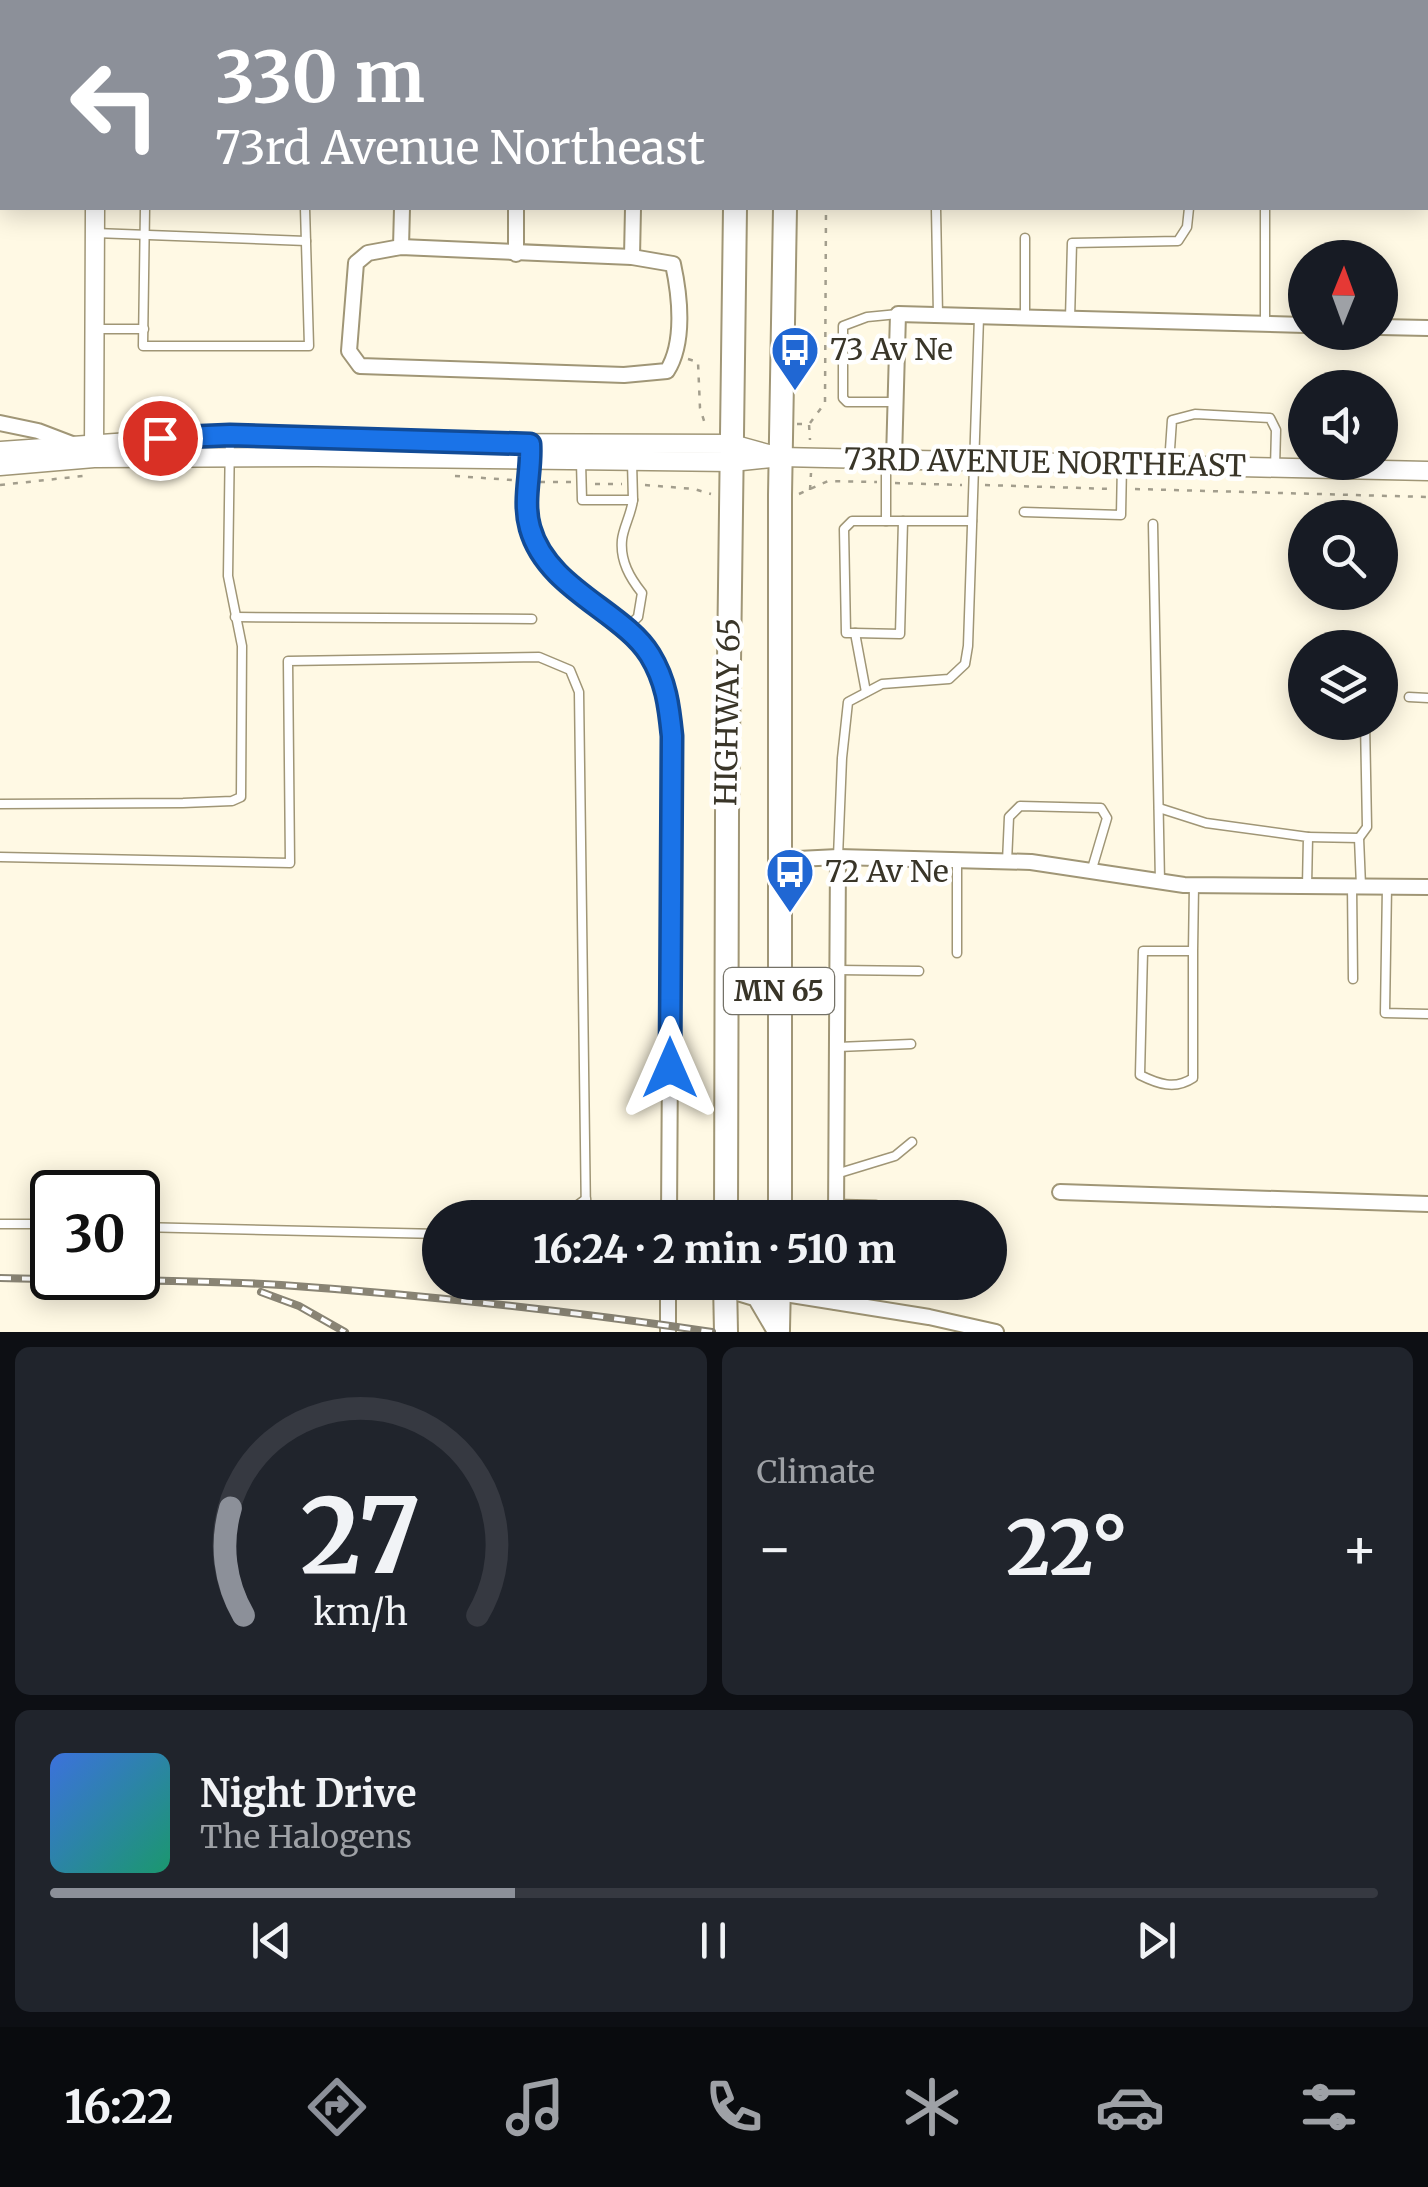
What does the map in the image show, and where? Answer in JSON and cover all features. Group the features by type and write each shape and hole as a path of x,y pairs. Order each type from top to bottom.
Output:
{"highway":[{"name":"HIGHWAY 65","path":"726,1200 735,210"},
{"name":"HIGHWAY 65","path":"780,1200 778,860 785,210"},
{"path":"721,1300 726,1332"},
{"path":"761,1300 778,1330"},
{"path":"778,1330 779,1300"}],"street":[{"path":"94,450 95,210"},
{"path":"402,210 402,247"},
{"path":"516,210 516,254"},
{"path":"632,257 633,210"},
{"path":"402,247 632,257 673,264 678,286 676,356 668,371 624,375 360,366 349,350 356,263 368,254 402,247"},
{"path":"889,459 898,314 1288,324"},
{"path":"1398,327 1428,328"},
{"name":"73RD AVENUE NORTHEAST","path":"0,423 94,450 230,457 732,453 1428,471"},
{"name":"73RD AVENUE NORTHEAST","path":"0,466 94,450 230,435 531,453 582,462 732,453"},
{"name":"73RD AVENUE NORTHEAST","path":"0,451 72,444"},
{"path":"531,453 526,482 530,527 541,550 576,592 648,651 667,690 672,736 669,1200"},
{"path":"778,860 838,857 1007,862 1194,886 1428,887"},
{"path":"836,1200 838,857"},
{"path":"1060,1192 1428,1204"},
{"path":"668,1300 668,1332"},
{"path":"828,1300 996,1332"}],"lane":[{"path":"144,210 143,346 308,346 305,210"},
{"path":"936,210 938,315"},
{"path":"1070,318 1072,244 1178,241 1187,227 1189,210"},
{"path":"1265,324 1266,210"},
{"path":"95,234 306,242"},
{"path":"1025,238 1025,317"},
{"path":"895,402 847,402 844,398 842,326 868,316 898,314"},
{"path":"838,857 848,702 882,684 949,679 964,664 968,646 979,316"},
{"path":"93,329 144,329"},
{"path":"1169,464 1172,420 1194,414 1270,418 1276,430 1275,468"},
{"path":"0,804 182,803 232,801 240,797 242,646 228,576 230,435"},
{"path":"886,521 889,459"},
{"path":"582,462 582,500 633,500"},
{"path":"625,630 638,617 642,594 627,574 622,538 631,520 632,462"},
{"path":"1024,512 1121,515 1122,464"},
{"path":"903,521 900,634 846,633 844,529 852,520 972,521"},
{"path":"1153,524 1160,882"},
{"path":"235,617 532,619"},
{"path":"855,634 866,692"},
{"path":"0,857 290,863 288,661 539,657 570,670 578,692 583,1200"},
{"path":"1408,697 1428,698"},
{"path":"1353,979 1360,838 1367,827 1365,740"},
{"path":"1007,862 1009,817 1020,806 1100,808 1106,818 1091,872"},
{"path":"1158,808 1206,823 1308,836 1360,838"},
{"path":"1307,886 1308,836"},
{"path":"957,860 957,953"},
{"path":"1193,951 1143,951 1140,1075 1156,1083 1182,1086 1193,1078 1194,886"},
{"path":"1387,886 1385,1013 1428,1014"},
{"path":"838,970 919,971"},
{"path":"838,1047 911,1044"},
{"path":"836,1174 895,1156 912,1142"},
{"path":"0,1224 30,1224"},
{"path":"160,1228 422,1234"}],"path":[{"path":"809,424 825,403 826,210"},
{"path":"676,356 698,362 700,408 705,424"}],"railway":[{"path":"0,1278 335,1289 497,1304 712,1332"},
{"path":"261,1292 299,1306 345,1332"}],"place":[{"name":"73 Av Ne","path":"795,392"},
{"name":"72 Av Ne","path":"790,914"}],"route":[{"path":"160,438 230,435 530,444 526,482 530,527 541,550 576,592 648,651 667,690 672,736 670,1068"}]}
